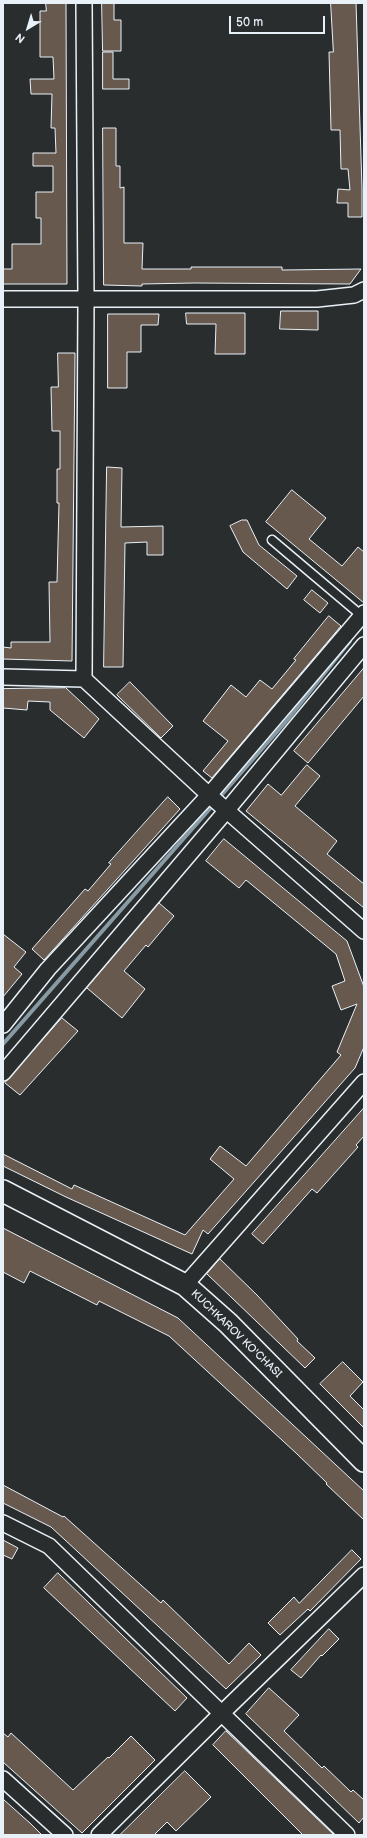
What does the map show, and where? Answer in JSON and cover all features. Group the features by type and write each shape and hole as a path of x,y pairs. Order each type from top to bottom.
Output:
{"main road":[{"name":"KUCHKAROV KO'CHASI","path":"3,1191 185,1285 228,1323 364,1461"}],"street":[{"path":"84,3 86,300 84,679"},
{"path":"3,299 317,299 354,295 364,290"},
{"path":"3,1025 48,969 210,795 363,615"},
{"path":"3,1073 364,646"},
{"path":"3,677 84,679 226,810 364,931"},
{"path":"185,1285 364,1082"},
{"path":"3,1523 49,1546 347,1835"},
{"path":"99,1835 364,1575"},
{"path":"3,1779 65,1835"}],"lane":[{"path":"272,540 363,615"}],"building":[{"path":"46,3 66,3 67,284 3,284 3,269 12,269 12,244 41,244 41,218 36,218 36,192 53,192 53,166 33,166 33,153 56,153 55,128 51,128 52,94 31,94 30,79 54,79 53,57 40,57 40,11 46,11"},
{"path":"102,3 114,3 114,20 121,20 121,51 103,51"},
{"path":"331,3 356,3 362,217 348,217 348,203 337,203 338,189 350,190 348,169 341,169 340,130 331,130 329,52 333,52"},
{"path":"103,52 113,52 113,79 129,79 129,89 103,89"},
{"path":"103,128 116,128 116,166 120,166 120,188 124,187 124,243 143,243 142,269 191,269 191,267 282,267 282,270 361,269 350,284 194,283 142,284 142,286 104,285"},
{"path":"281,311 318,311 318,330 280,329"},
{"path":"186,313 245,313 245,354 215,354 216,324 187,324"},
{"path":"108,314 159,314 158,325 141,325 141,352 127,352 127,388 108,388"},
{"path":"58,353 75,353 72,661 3,659 3,647 11,648 11,642 50,642 49,582 57,582 59,503 57,503 57,469 60,469 60,431 52,431 51,387 58,387"},
{"path":"107,467 122,468 121,527 163,526 163,555 147,555 147,542 125,543 123,667 104,667"},
{"path":"292,490 326,518 309,539 342,566 358,547 364,552 364,603 266,522"},
{"path":"242,520 247,520 259,545 297,576 287,589 243,552 230,526"},
{"path":"312,590 328,603 320,613 304,600"},
{"path":"329,616 341,626 212,778 203,771 228,741 203,721 231,685 246,697 260,680 272,689"},
{"path":"364,668 364,696 308,763 294,751"},
{"path":"130,682 173,726 161,738 117,695"},
{"path":"66,688 99,719 84,738 50,710 50,702 28,701 27,710 3,708 3,689"},
{"path":"307,765 320,776 295,806 337,841 327,854 364,884 364,908 246,811 268,784 281,795"},
{"path":"168,797 180,809 44,960 32,949 85,889 88,891 111,864 109,863"},
{"path":"224,839 347,941 364,987 364,1047 355,1068 208,1234 203,1230 192,1254 66,1197 3,1166 3,1154 72,1189 74,1185 185,1235 234,1179 210,1159 220,1146 246,1166 341,1055 337,1052 357,1004 341,1010 332,986 345,981 336,954 246,880 239,888 206,861"},
{"path":"159,903 174,916 148,947 146,945 124,971 145,989 122,1018 87,988"},
{"path":"3,934 26,952 14,967 22,974 3,997"},
{"path":"62,1018 78,1031 20,1095 5,1083"},
{"path":"364,1108 364,1136 356,1145 358,1147 317,1193 312,1189 263,1244 252,1234"},
{"path":"3,1228 178,1318 364,1491 364,1520 296,1453 169,1336 99,1301 97,1305 30,1271 24,1283 3,1272"},
{"path":"220,1259 257,1295 298,1339 297,1341 315,1358 305,1368 207,1274"},
{"path":"343,1362 363,1382 350,1396 364,1410 364,1428 320,1384"},
{"path":"3,1485 63,1517 64,1516 161,1603 163,1600 229,1664 249,1643 261,1655 226,1689 51,1527 3,1503"},
{"path":"3,1540 18,1548 12,1559 3,1555"},
{"path":"352,1550 361,1559 310,1611 308,1609 280,1635 268,1623 294,1597 299,1603"},
{"path":"58,1573 187,1698 175,1711 44,1588"},
{"path":"329,1629 339,1639 322,1656 321,1655 301,1678 291,1670"},
{"path":"269,1688 299,1715 284,1731 322,1768 324,1766 351,1792 353,1790 364,1800 364,1817 359,1823 246,1714"},
{"path":"226,1731 334,1835 303,1835 213,1745"},
{"path":"3,1733 8,1737 11,1733 73,1790 131,1736 155,1760 82,1833 3,1762"},
{"path":"185,1771 211,1797 176,1831 167,1822 154,1835 120,1835"},
{"path":"3,1799 31,1824 42,1835 3,1835"}],"waterway":[{"path":"218,799 288,719 350,641"},
{"path":"3,1044 214,804"}]}
